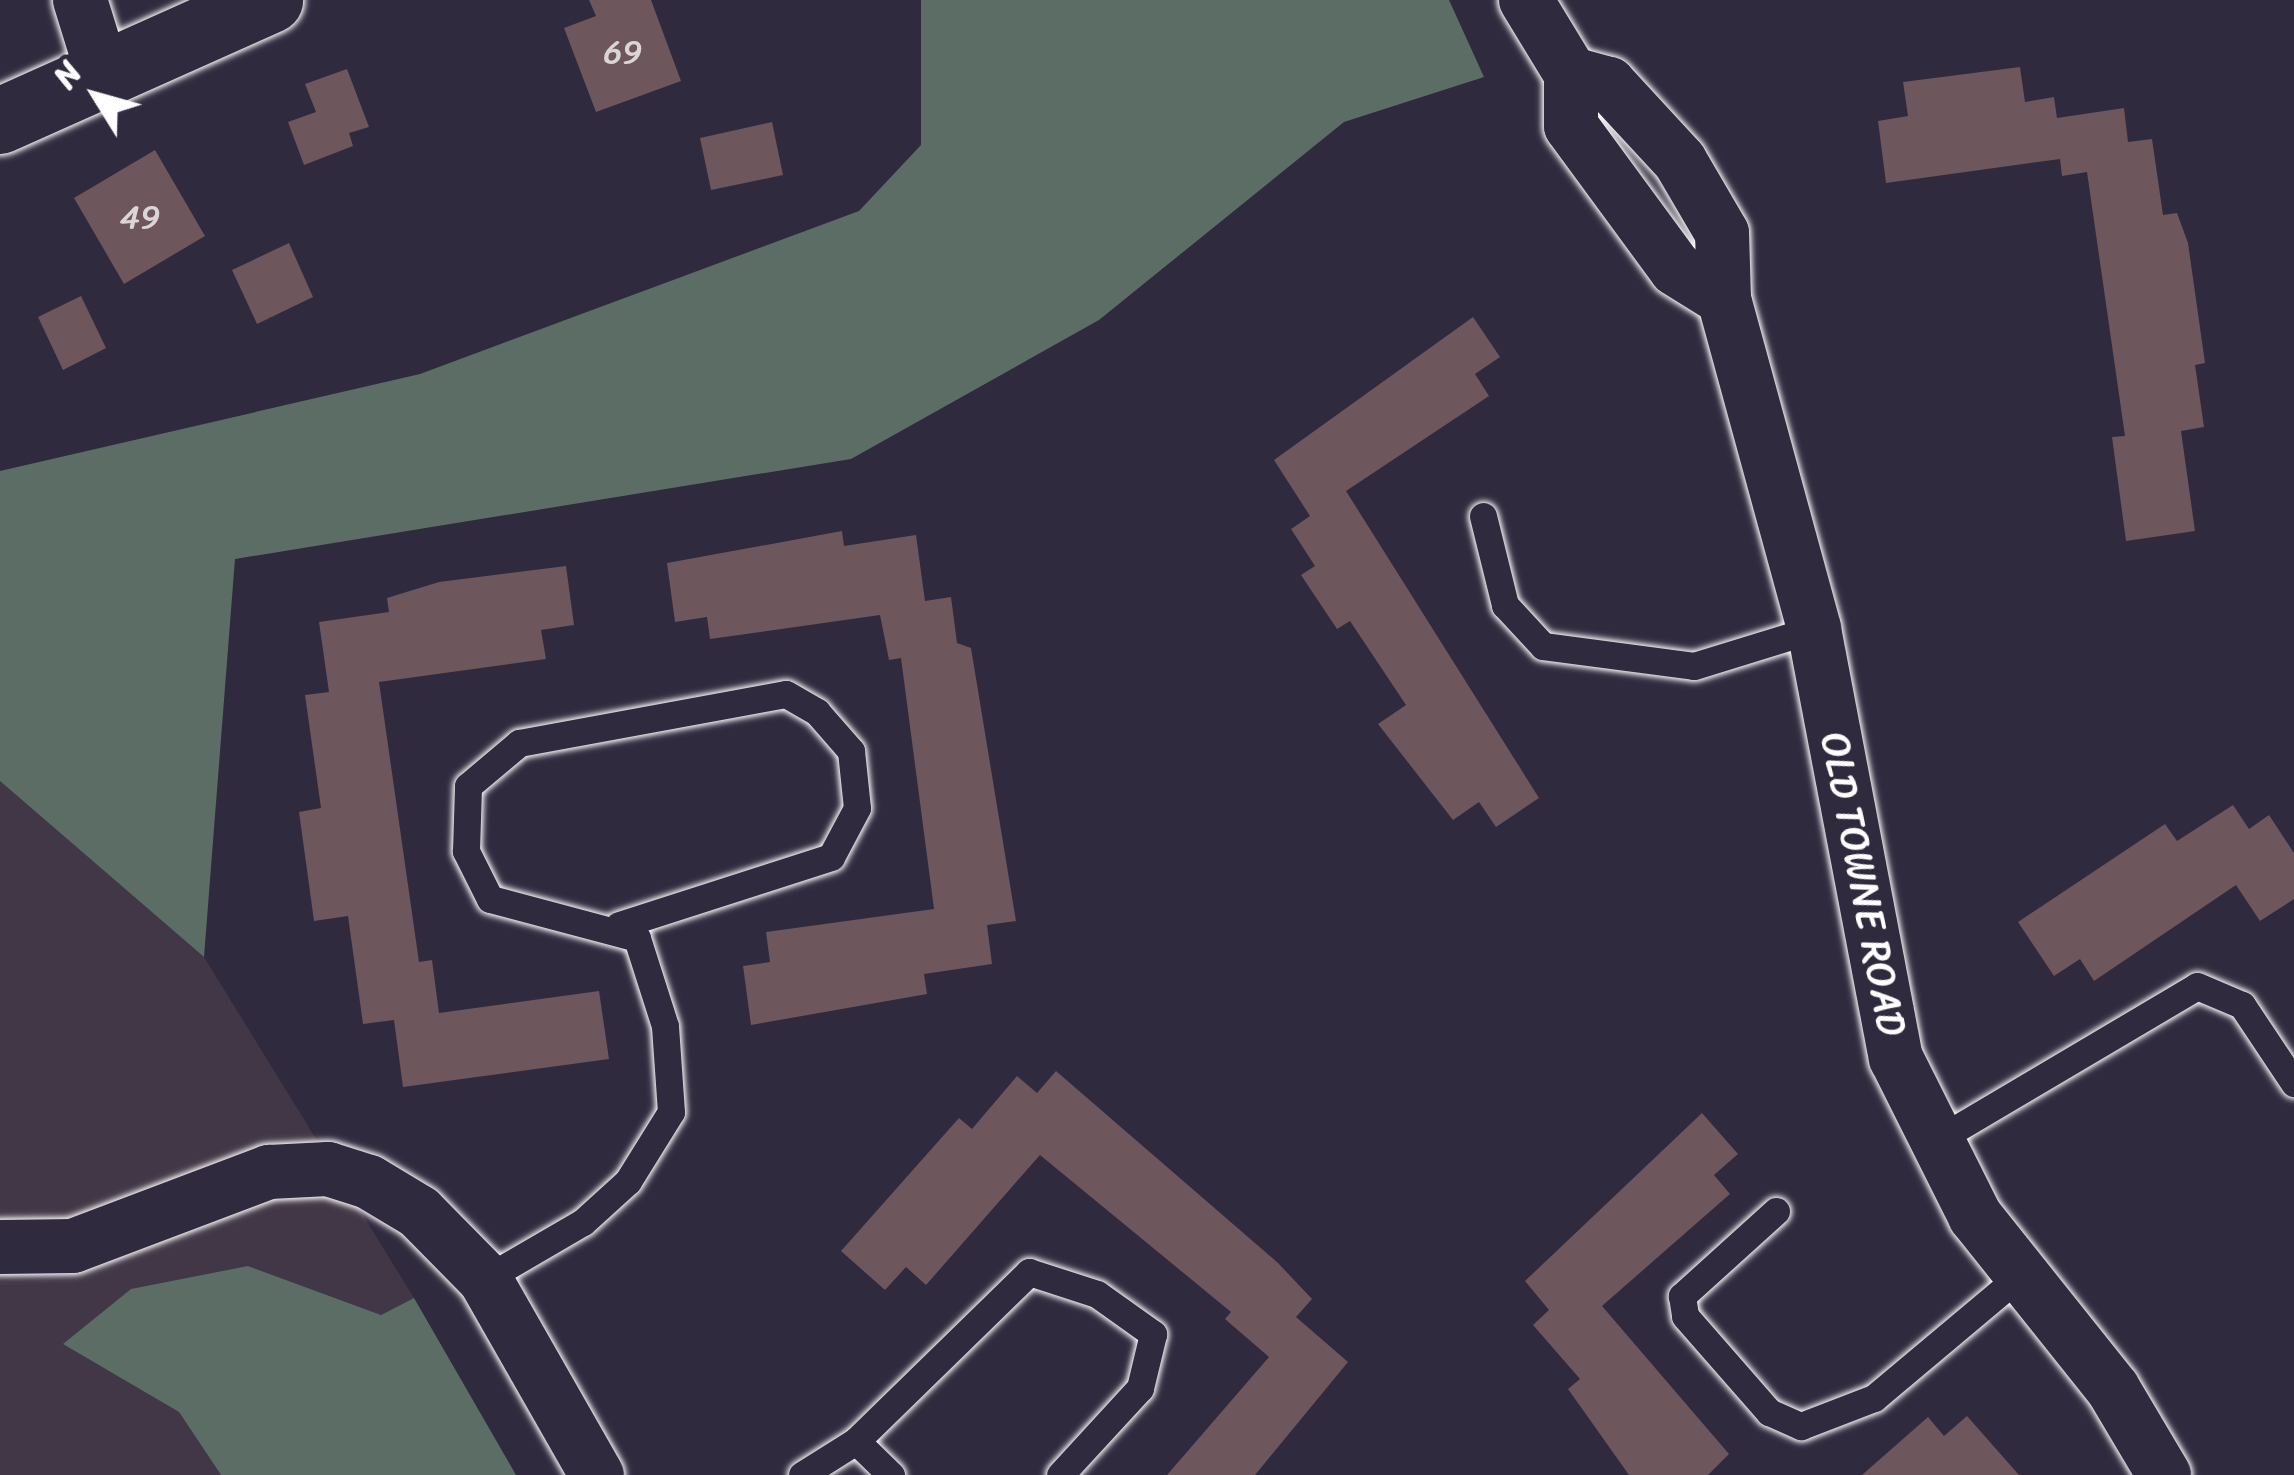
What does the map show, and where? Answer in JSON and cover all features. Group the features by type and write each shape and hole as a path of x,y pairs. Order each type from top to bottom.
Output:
{"street":[{"path":"80,0 103,71"},
{"path":"0,121 270,0"},
{"name":"OLD TOWNE ROAD","path":"1526,0 1571,74 1571,126 1676,269 1724,298 1814,629 1872,974 1932,1143 2164,1475"},
{"path":"0,1247 74,1246 213,1187 328,1169 418,1211 485,1279 598,1475"}],"lane":[{"path":"1483,516 1505,604 1543,646 1694,666 1814,629"},
{"path":"485,1279 583,1222 628,1181 671,1112 665,1026 637,938 619,925 490,899 466,850 468,786 519,743 786,694 817,712 851,751 857,808 831,857 619,925"},
{"path":"1932,1143 2197,986 2242,1005 2294,1083"},
{"path":"1776,1211 1682,1296 1684,1316 1769,1412 1801,1426 1874,1398 2022,1274"},
{"path":"802,1475 856,1441 1012,1279 1057,1274 1153,1334 1140,1388 1060,1475"},
{"path":"856,1441 891,1475"}],"shaded area":[{"path":"0,781 204,957 414,1298 381,1315 248,1266 64,1344 179,1412 221,1475 0,1475"}],"green space":[{"path":"921,0 1449,0 1484,77 1344,122 1099,320 851,459 235,559 204,957 0,781 0,471 420,374 859,211 921,145"},
{"path":"248,1266 381,1315 414,1298 516,1475 221,1475 179,1412 63,1344 131,1289"}],"building":[{"path":"589,0 651,0 681,81 596,112 564,28 596,16"},
{"path":"2020,67 2025,102 2054,97 2057,118 2124,108 2128,142 2152,139 2163,215 2177,213 2188,243 2205,363 2195,365 2204,427 2181,431 2195,531 2126,541 2112,437 2125,436 2087,172 2062,176 2060,159 1886,183 1878,121 1908,116 1903,82"},
{"path":"347,69 369,127 349,133 353,146 304,165 288,122 316,112 305,84"},
{"path":"772,122 783,175 711,190 700,138"},
{"path":"155,150 205,236 124,284 74,198"},
{"path":"289,243 313,297 257,324 232,270"},
{"path":"81,296 106,348 63,370 38,317"},
{"path":"1473,317 1500,357 1475,374 1489,396 1346,491 1539,798 1496,827 1479,802 1453,820 1378,724 1406,705 1350,621 1337,629 1301,575 1315,566 1291,529 1310,516 1274,460"},
{"path":"842,531 844,546 916,535 925,601 951,597 957,643 971,648 1016,921 987,925 992,964 924,974 927,994 751,1025 743,966 770,962 766,932 934,909 901,658 889,660 880,615 710,639 707,617 675,622 667,563"},
{"path":"566,566 574,625 541,630 546,659 379,682 419,962 432,960 439,1013 599,991 609,1059 403,1087 394,1020 363,1024 348,916 314,921 299,812 321,808 305,695 329,692 319,622 389,612 387,598 439,582"},
{"path":"2233,805 2249,829 2269,815 2294,853 2294,899 2260,921 2236,885 2094,981 2080,959 2054,976 2018,922 2165,824 2177,841"},
{"path":"1056,1071 1278,1263 1312,1299 1296,1317 1348,1362 1255,1475 1167,1475 1269,1357 1225,1319 1231,1312 1040,1155 926,1285 906,1267 885,1290 841,1251 959,1118 972,1129 1017,1076 1037,1093"},
{"path":"1702,1113 1738,1154 1714,1175 1730,1194 1602,1306 1729,1454 1708,1475 1629,1475 1568,1389 1580,1379 1533,1325 1549,1310 1525,1281"},
{"path":"1967,1416 2019,1475 1862,1475 1928,1417 1944,1436"}]}
